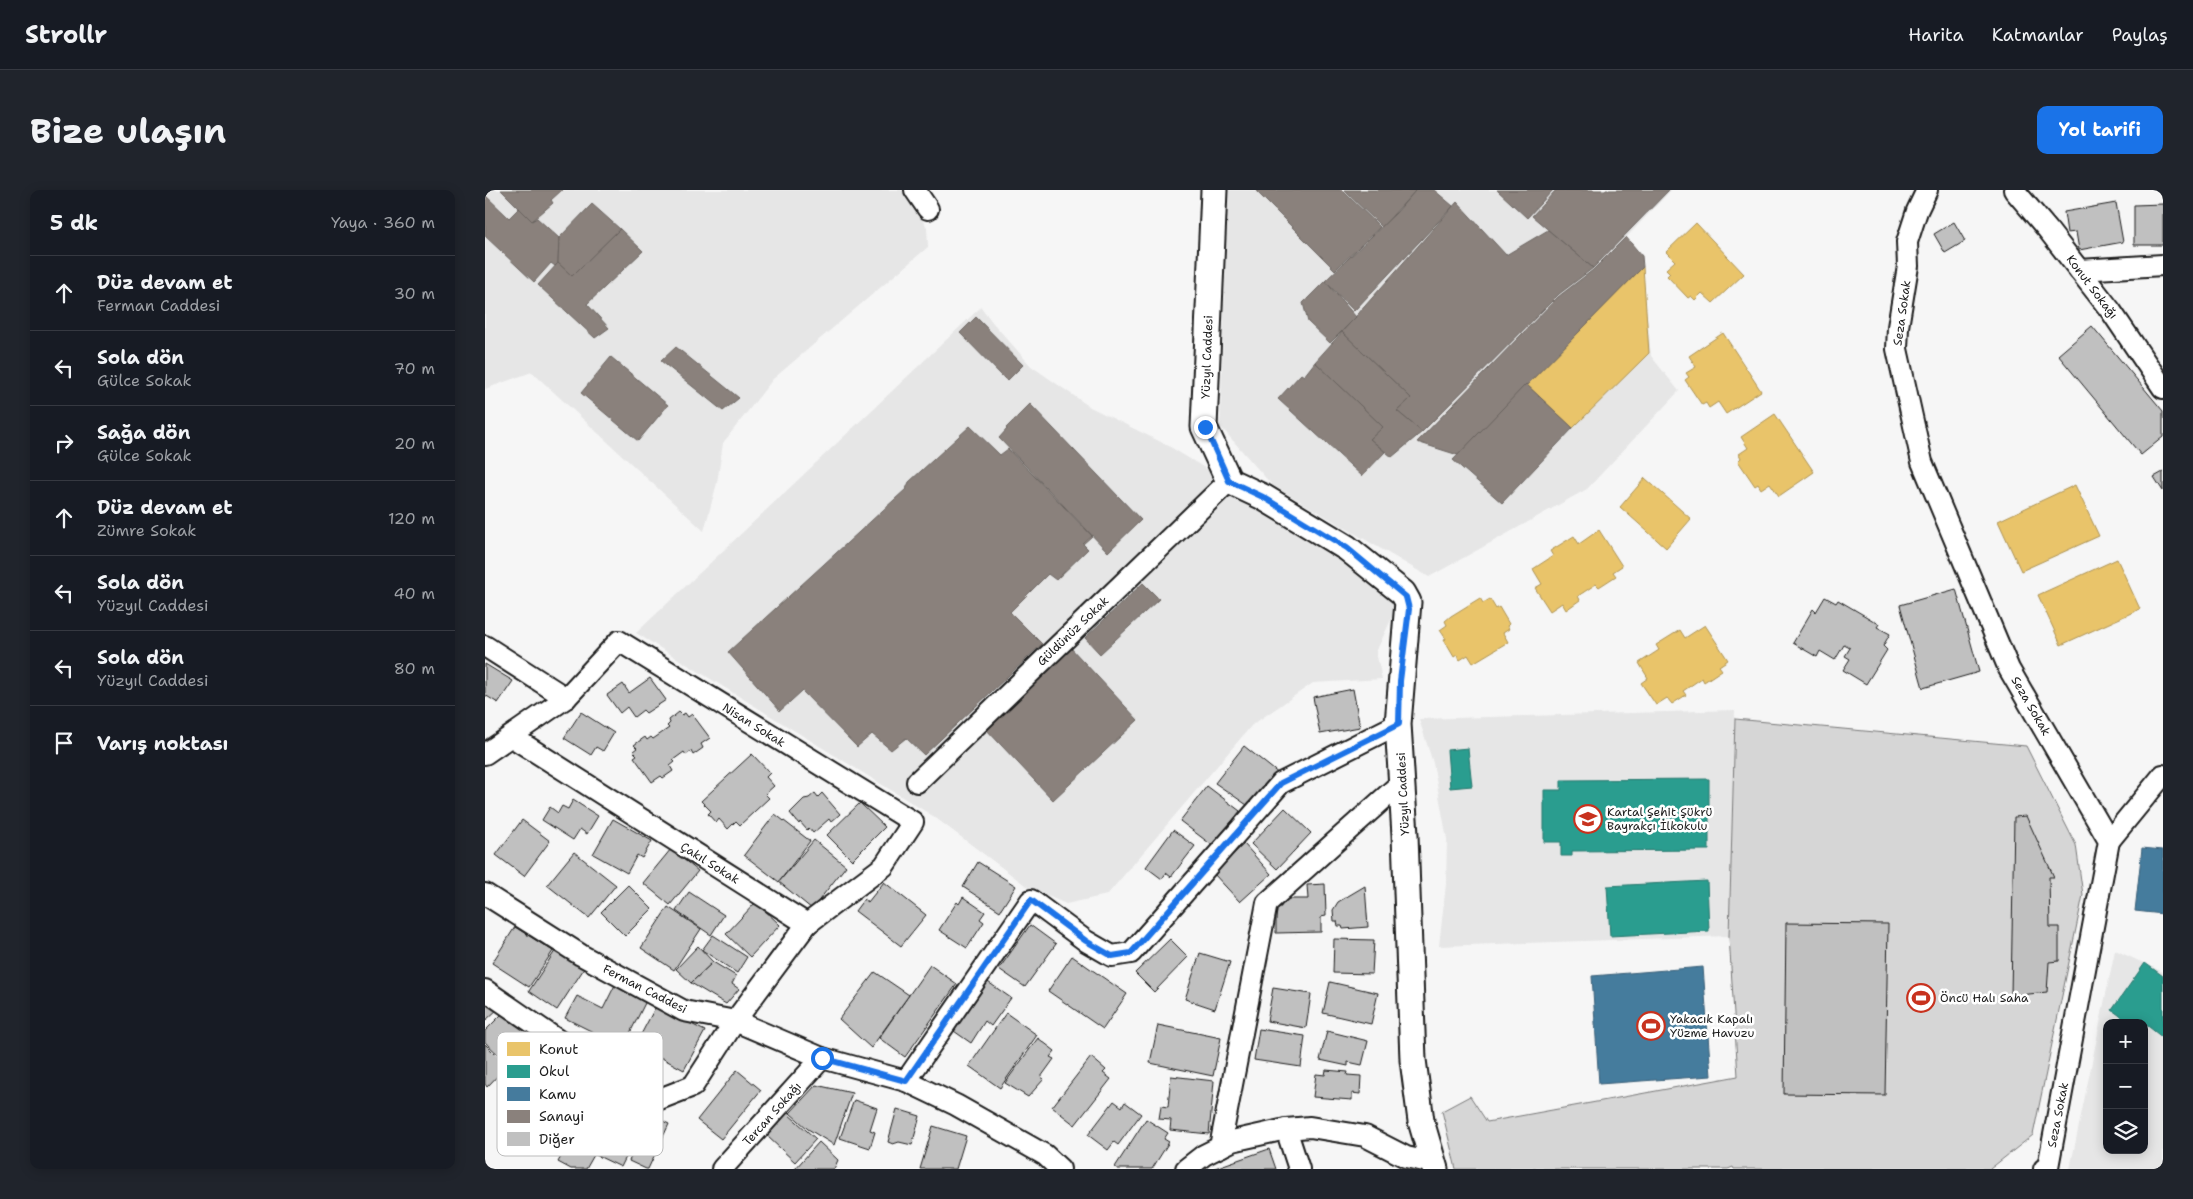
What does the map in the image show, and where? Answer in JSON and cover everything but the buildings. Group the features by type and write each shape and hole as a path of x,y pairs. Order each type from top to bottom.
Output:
{"street":[{"path":"915,190 928,209"},
{"name":"Yüzyıl Caddesi","path":"1213,190 1205,427 1229,481 1263,497 1347,548 1406,597 1409,609 1400,681 1399,724 1413,1060 1421,1121 1434,1166"},
{"name":"Seza Sokak","path":"1927,190 1917,211 1907,242 1909,266 1898,327 1897,349 1922,462 2009,669 2109,842 2047,1168"},
{"name":"Konut Sokağı","path":"2014,190 2111,311 2163,388"},
{"path":"2079,270 2163,265"},
{"name":"Güldünüz Sokak","path":"917,782 1229,481"},
{"name":"Nisan Sokak","path":"485,754 566,698 619,641 913,822 884,866 807,924"},
{"path":"485,646 566,698"},
{"path":"906,1081 1031,900 1086,941 1112,956 1131,953 1281,783 1399,724"},
{"name":"Çakıl Sokak","path":"512,737 807,924"},
{"path":"2109,842 2163,776"},
{"path":"1220,1147 1267,903 1401,783"},
{"name":"Ferman Caddesi","path":"485,894 581,955 684,1011 735,1021 822,1058 906,1081 956,1105 1045,1155 1060,1169"},
{"path":"663,1098 693,1086 735,1021 807,924"},
{"path":"485,990 546,1032"},
{"name":"Tercan Sokağı","path":"732,1166 822,1058"},
{"path":"1186,1169 1204,1155 1232,1141 1286,1129 1310,1127 1365,1136 1406,1157 1434,1166"},
{"path":"1286,1129 1299,1169"}],"shaded area":[{"path":"485,190 902,190 927,227 928,247 773,379 723,443 717,483 704,531 532,372 485,389"},
{"path":"1228,190 1671,190 1626,238 1641,258 1651,356 1679,391 1587,489 1429,577 1272,485 1220,426"},
{"path":"981,307 1031,366 1090,407 1167,445 1254,498 1394,594 1396,609 1376,652 1382,679 1313,683 1252,725 1107,895 1066,904 1029,888 933,816 636,633"},
{"name":"Kartal Şehit Şükrü Bayrakçı İlkokulu","path":"1735,710 1729,936 1439,946 1446,884 1447,839 1433,763 1419,719"},
{"path":"1735,719 2026,746 2076,845 2083,895 2033,1135 1990,1169 1734,1169 1733,1167 1728,1169 1456,1169 1442,1111 1470,1096 1487,1122 1738,1076 1729,936"},
{"path":"2115,950 2163,972 2163,1169 2070,1169"}],"place":[{"name":"Kartal Şehit Şükrü Bayrakçı İlkokulu","path":"1588,819"},
{"name":"Öncü Halı Saha","path":"1921,998"},
{"name":"Yakacık Kapalı Yüzme Havuzu","path":"1651,1026"}],"route":[{"path":"822,1058 906,1081 1031,900 1086,941 1112,956 1131,953 1281,783 1399,724 1400,681 1409,609 1406,597 1347,548 1263,497 1229,481 1205,427"}]}
